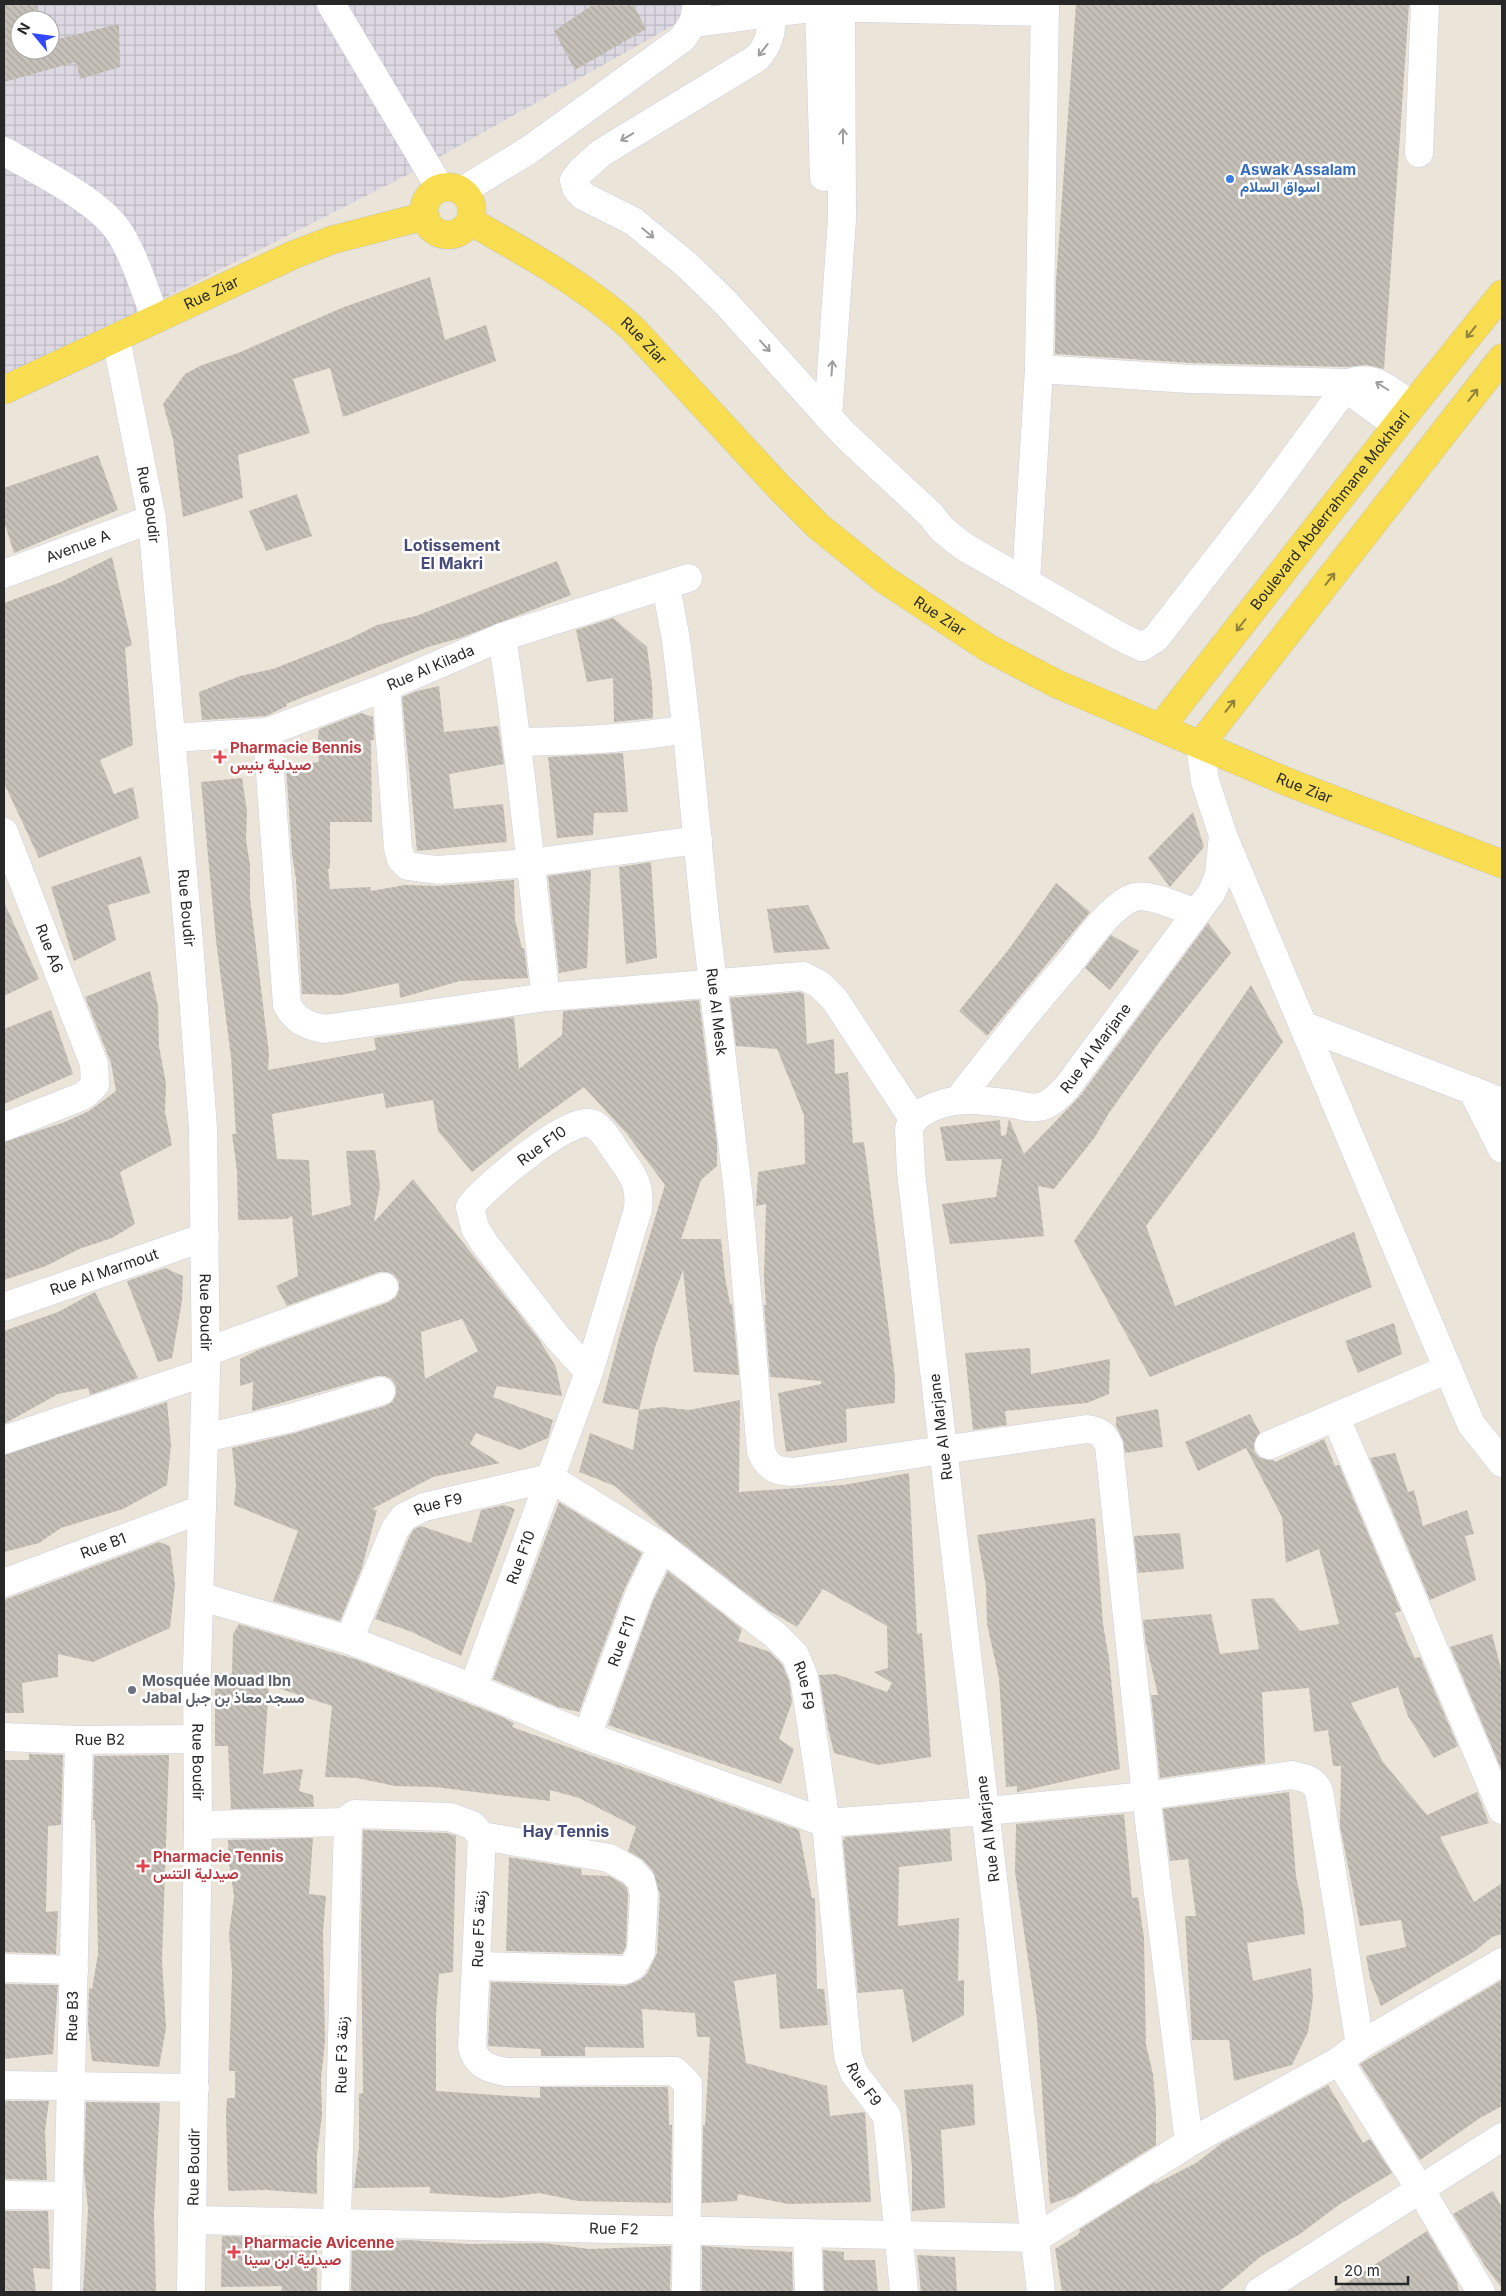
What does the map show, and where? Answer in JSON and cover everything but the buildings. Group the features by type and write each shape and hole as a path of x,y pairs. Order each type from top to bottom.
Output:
{"main road":[{"path":"451,190 472,204 470,221 463,231 446,235 430,227 425,216 427,199 451,190"},
{"name":"Rue Ziar","path":"4,390 116,338 155,317 293,254 332,240 425,216"},
{"name":"Rue Ziar","path":"470,221 545,263 612,310 633,329 779,487 819,527 885,580 988,648 1057,684 1290,783 1502,864"},
{"name":"Boulevard Abderrahmane Mokhtari","path":"1160,728 1502,294"},
{"path":"1200,745 1502,358"},
{"path":"1404,416 1439,440"}],"street":[{"path":"332,4 451,190 528,150 662,54 682,39 695,14 830,5 1045,8 1039,369 1026,582"},
{"path":"1419,153 1426,4"},
{"path":"820,408 833,219 830,5"},
{"path":"773,9 768,44 757,58 601,153 581,170 574,180 576,188 583,196 633,221 687,265 726,303 820,408 942,529 964,546 1121,637 1142,647 1156,638 1269,492 1349,383"},
{"path":"4,151 86,201 106,216 126,243 155,317"},
{"name":"Rue Boudir","path":"116,338 152,519 203,1128 206,1362 196,1739 198,1825 191,2292"},
{"path":"1039,369 1190,379 1349,383 1368,379 1377,382 1404,416"},
{"name":"Avenue A","path":"4,574 152,519"},
{"name":"Rue Al Kilada","path":"171,738 267,732 386,686 502,637 677,582"},
{"name":"Rue Al Mesk","path":"677,582 676,640 713,983 738,1191 760,1440 765,1461 776,1470 792,1472 1087,1429 1098,1430 1104,1435 1109,1446 1146,1796"},
{"path":"502,637 518,742 546,997"},
{"path":"386,686 398,848 404,863 417,869 437,870 530,863 698,840"},
{"path":"518,742 586,741 642,737 686,729"},
{"path":"267,732 287,1005 297,1020 324,1029 546,997 796,975 810,978 835,1000 914,1120"},
{"name":"Rue Al Marjane","path":"1041,2292 911,1172 909,1129 914,1120 932,1107 958,1100 1033,1108 1041,1107 1057,1098 1196,913 1217,882 1223,835 1205,782 1200,745"},
{"name":"Rue A6","path":"4,832 94,1064 96,1080 94,1089 83,1096 4,1127"},
{"path":"1223,835 1471,1424 1502,1463"},
{"path":"958,1100 1011,1031 1114,911 1127,901 1144,896 1196,913"},
{"path":"1305,1026 1502,1102"},
{"path":"1472,1090 1502,1150"},
{"name":"Rue F10","path":"473,1688 590,1372 614,1296 638,1209 640,1192 629,1169 600,1127 589,1122 580,1122 570,1126 489,1185 470,1207 475,1228 485,1244 558,1338 590,1372"},
{"name":"Rue Al Marmout","path":"4,1307 205,1237"},
{"path":"4,1440 206,1362 384,1287"},
{"path":"1269,1445 1448,1369"},
{"path":"204,1438 291,1418 381,1391"},
{"path":"1336,1418 1502,1810"},
{"name":"Rue F9","path":"349,1640 395,1529 404,1517 424,1507 550,1478 662,1547 775,1635 795,1655 804,1677 826,1823 848,2056 854,2073 887,2116 904,2292"},
{"name":"Rue B1","path":"4,1583 202,1509"},
{"name":"Rue F11","path":"588,1736 639,1595 662,1547"},
{"path":"199,1596 349,1640 473,1688 588,1736 826,1823 1146,1796 1292,1775 1314,1782 1319,1791 1349,2053 1420,2189 1481,2292"},
{"name":"Rue B2","path":"4,1737 79,1740 196,1739"},
{"name":"Rue B3","path":"66,2292 69,2087 74,1970 79,1740"},
{"path":"1146,1796 1189,2143"},
{"path":"198,1825 348,1820 355,1814 411,1814 450,1817 473,1828 609,1858 632,1871 641,1881 644,1894 641,1952 633,1966 625,1970 478,1966"},
{"name":"Rue F3 زنقة","path":"335,2292 348,1820"},
{"name":"Rue F5 زنقة","path":"473,1828 478,1966 472,2047 474,2058 480,2063 500,2071 676,2071 684,2077 688,2084 686,2230"},
{"path":"1036,2238 1189,2143 1349,2053 1502,1962"},
{"path":"4,1968 74,1970"},
{"path":"4,2085 195,2088"},
{"path":"1259,2292 1292,2284 1420,2189 1502,2137"},
{"path":"4,2195 68,2196"},
{"name":"Rue F2","path":"193,2220 1036,2238"},
{"path":"686,2230 686,2292"},
{"path":"807,2233 809,2292"}],"shaded area":[{"path":"4,4 683,4 690,16 411,173 4,379"}],"place":[{"name":"Aswak Assalam اسواق السلام","path":"1230,179"},
{"name":"Pharmacie Bennis صيدلية بنيس","path":"220,757"},
{"name":"Mosquée Mouad Ibn Jabal مسجد معاذ بن جبل","path":"132,1690"},
{"name":"Pharmacie Tennis صيدلية التنس","path":"143,1866"},
{"name":"Pharmacie Avicenne صيدلية ابن سينا","path":"234,2252"}],"district":[{"name":"Lotissement El Makri","path":"452,554"},
{"name":"Hay Tennis","path":"566,1831"}]}
